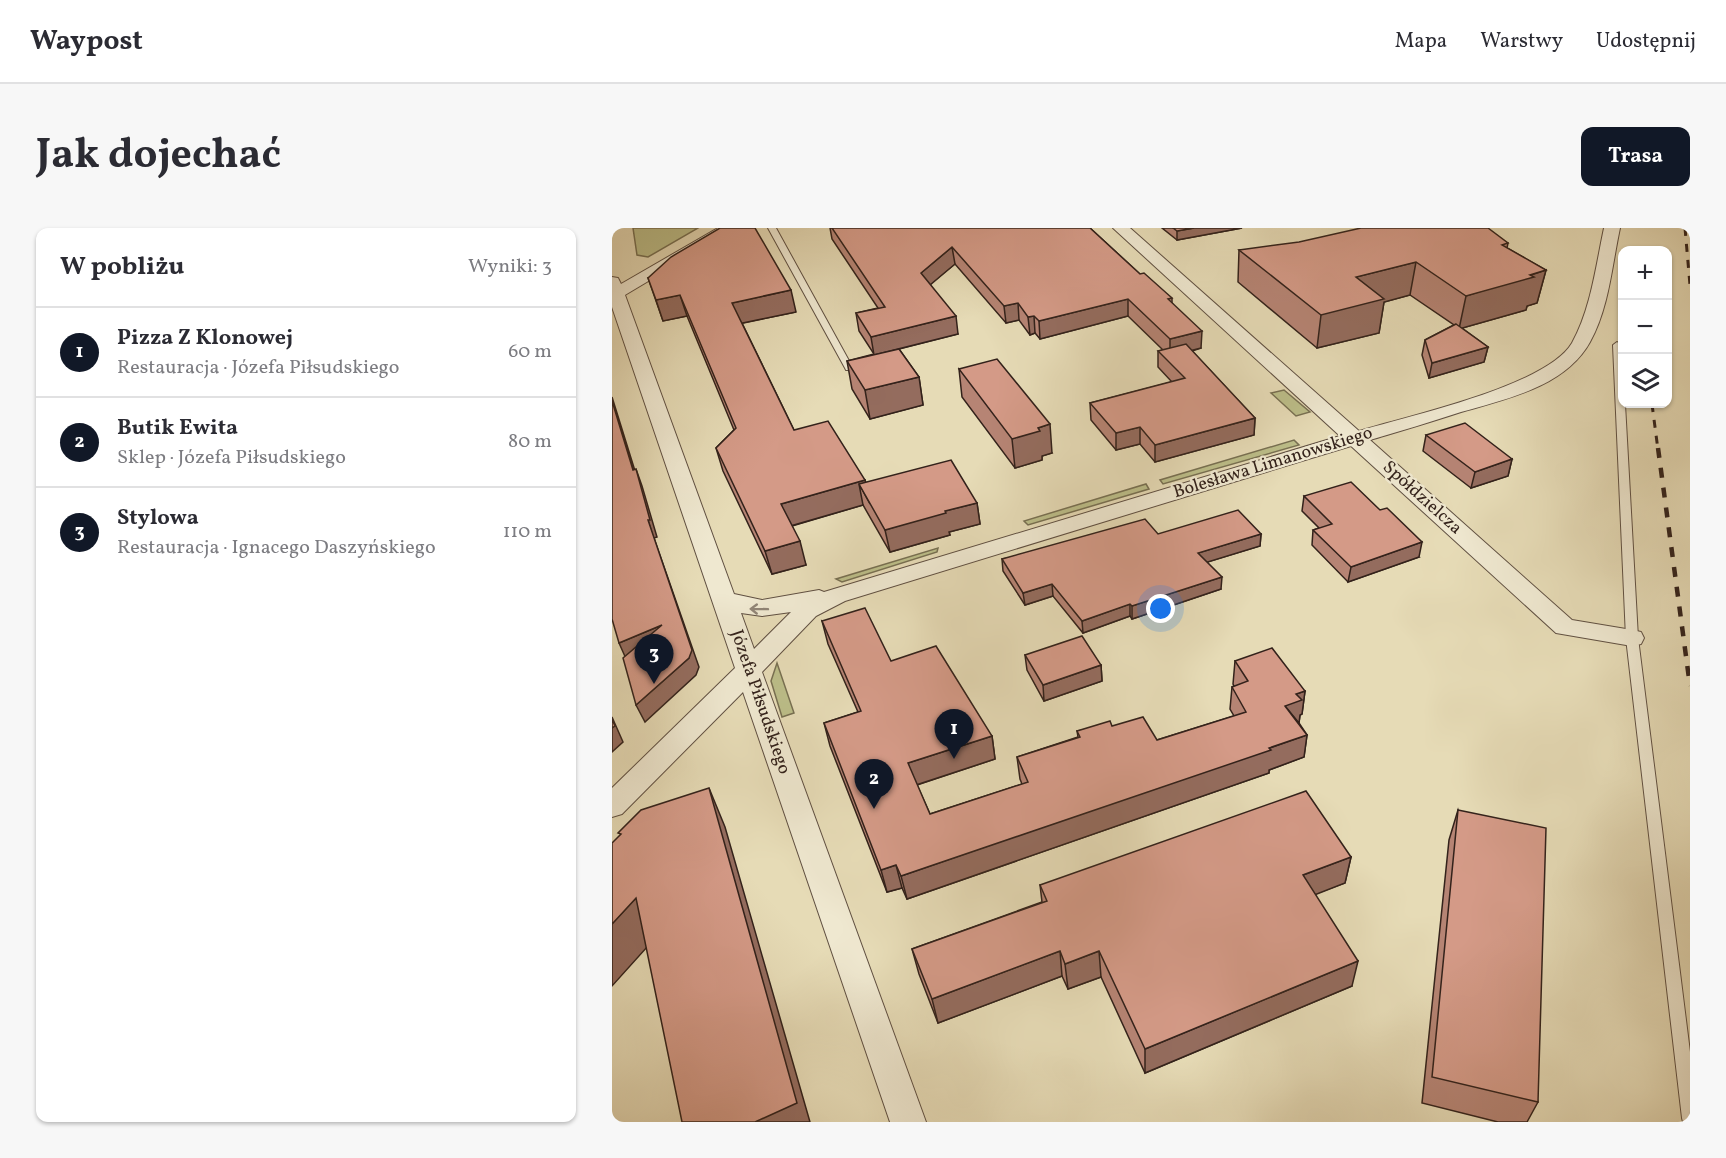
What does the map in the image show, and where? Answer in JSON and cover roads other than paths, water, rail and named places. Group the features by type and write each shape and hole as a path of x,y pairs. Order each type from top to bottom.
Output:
{"street":[{"path":"614,291 729,228"},
{"name":"Spółdzielcza","path":"1121,228 1565,627 1632,638"},
{"name":"Bolesława Limanowskiego","path":"724,599 746,608 766,609 837,595 1505,393 1545,376 1566,361 1581,344 1586,334 1612,228"},
{"name":"Józefa Piłsudskiego","path":"614,291 908,1122"},
{"name":"Bolesława Limanowskiego","path":"612,806 807,610 837,595"}],"lane":[{"path":"772,228 849,368"},
{"path":"1617,345 1632,638 1690,1118"}],"railway":[{"path":"1685,228 1690,285"},
{"path":"1653,408 1658,450"},
{"path":"1658,448 1690,686"}],"place":[{"name":"Stylowa","path":"654,684"},
{"name":"Pizza Z Klonowej","path":"954,759"},
{"name":"Butik Ewita","path":"874,809"}]}
